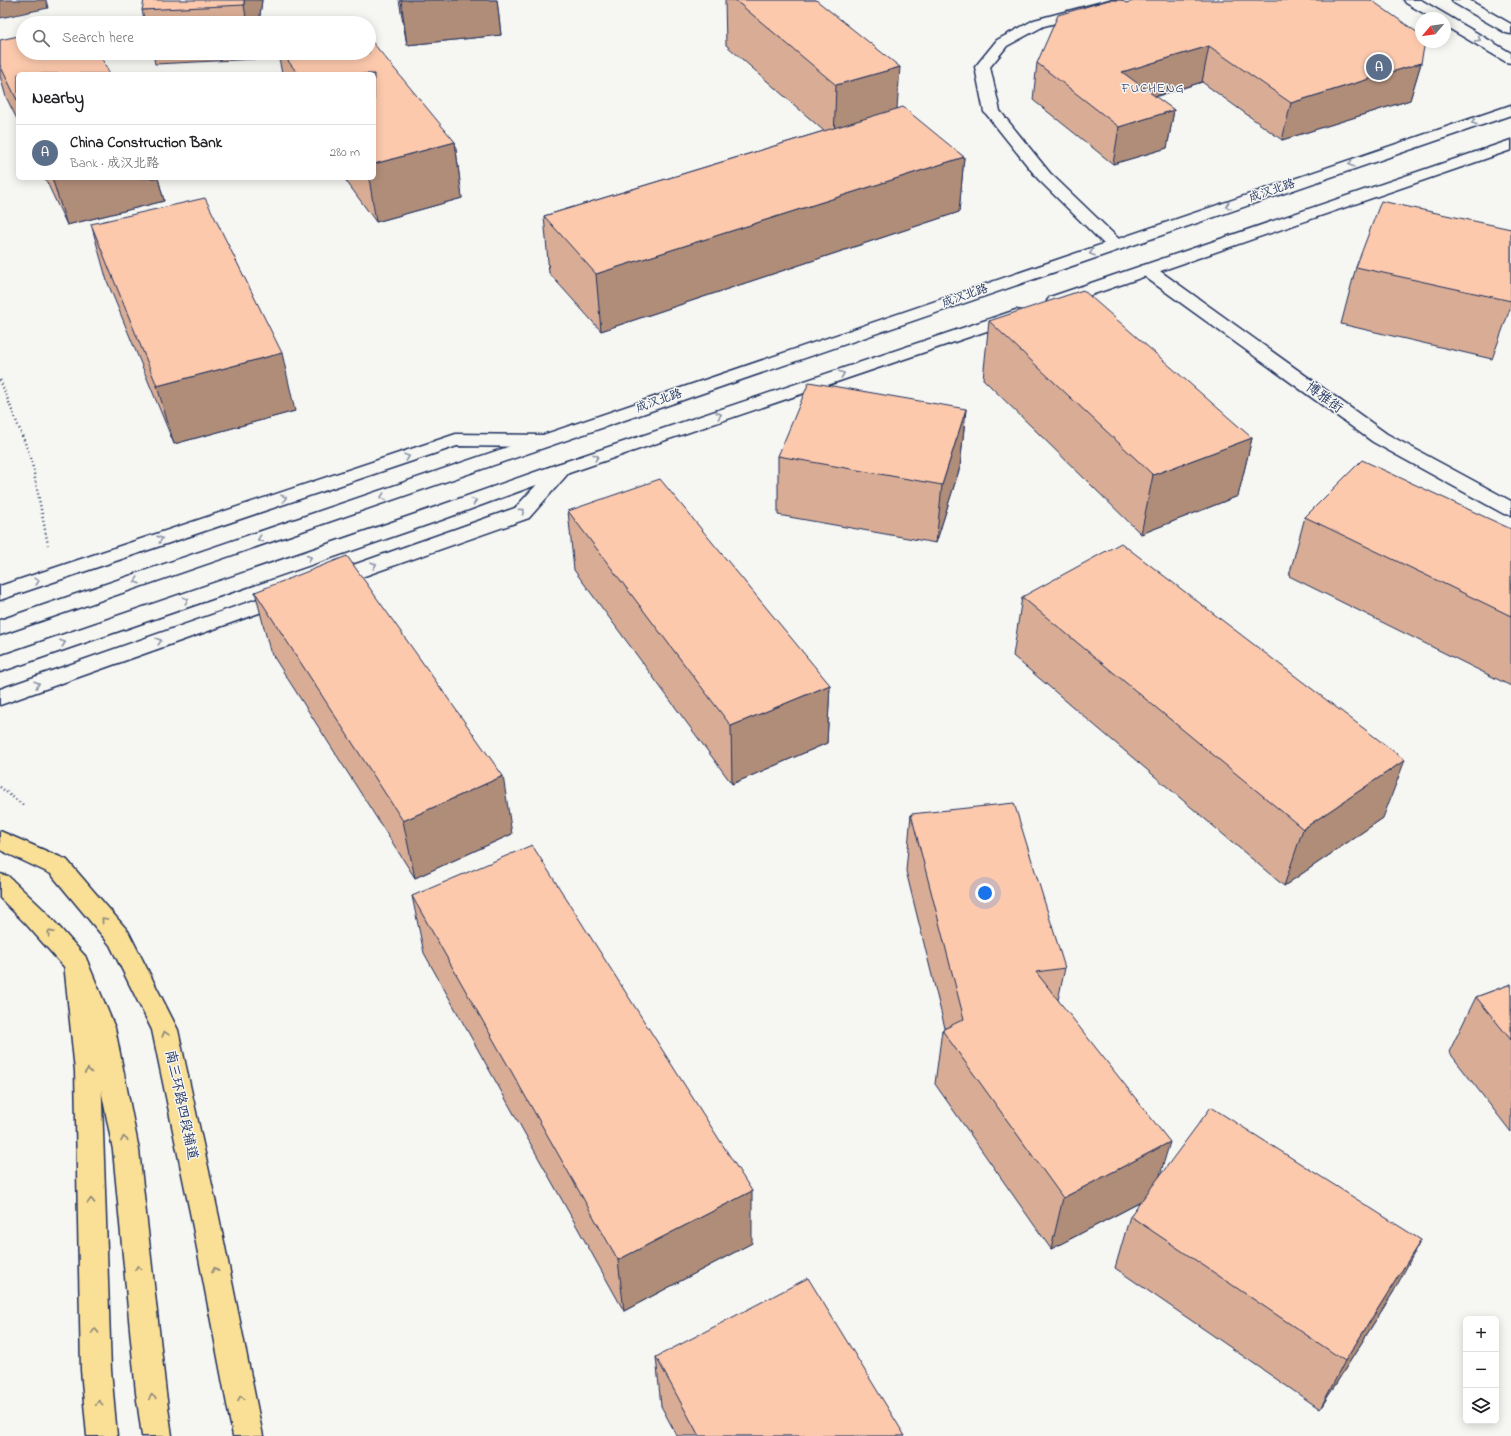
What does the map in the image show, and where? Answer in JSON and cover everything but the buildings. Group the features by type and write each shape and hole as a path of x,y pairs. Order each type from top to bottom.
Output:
{"main road":[{"path":"1115,245 1044,176 992,112 982,67 1002,43 1039,23 1127,0"},
{"path":"1411,0 1432,12"},
{"path":"1459,0 1511,30"},
{"path":"1451,24 1511,59"},
{"name":"成汉北路","path":"0,628 1511,110"},
{"path":"0,664 437,514 562,469 1511,145"},
{"name":"博雅街","path":"1147,270 1380,438 1511,509"},
{"path":"0,593 456,440 544,441"},
{"path":"0,697 522,513 562,469"},
{"name":"南三环路四段辅道","path":"0,840 59,867 119,938 165,1030 205,1217 248,1436"},
{"path":"0,883 35,917 76,963 102,1028 126,1150 151,1394 157,1436"},
{"path":"76,963 88,1071 96,1370 102,1436"}],"path":[{"path":"0,380 31,458 48,545"},
{"path":"0,786 23,806"}],"place":[{"name":"China Construction Bank","path":"1379,67"}],"district":[{"name":"FUCHENG","path":"1153,88"}]}
